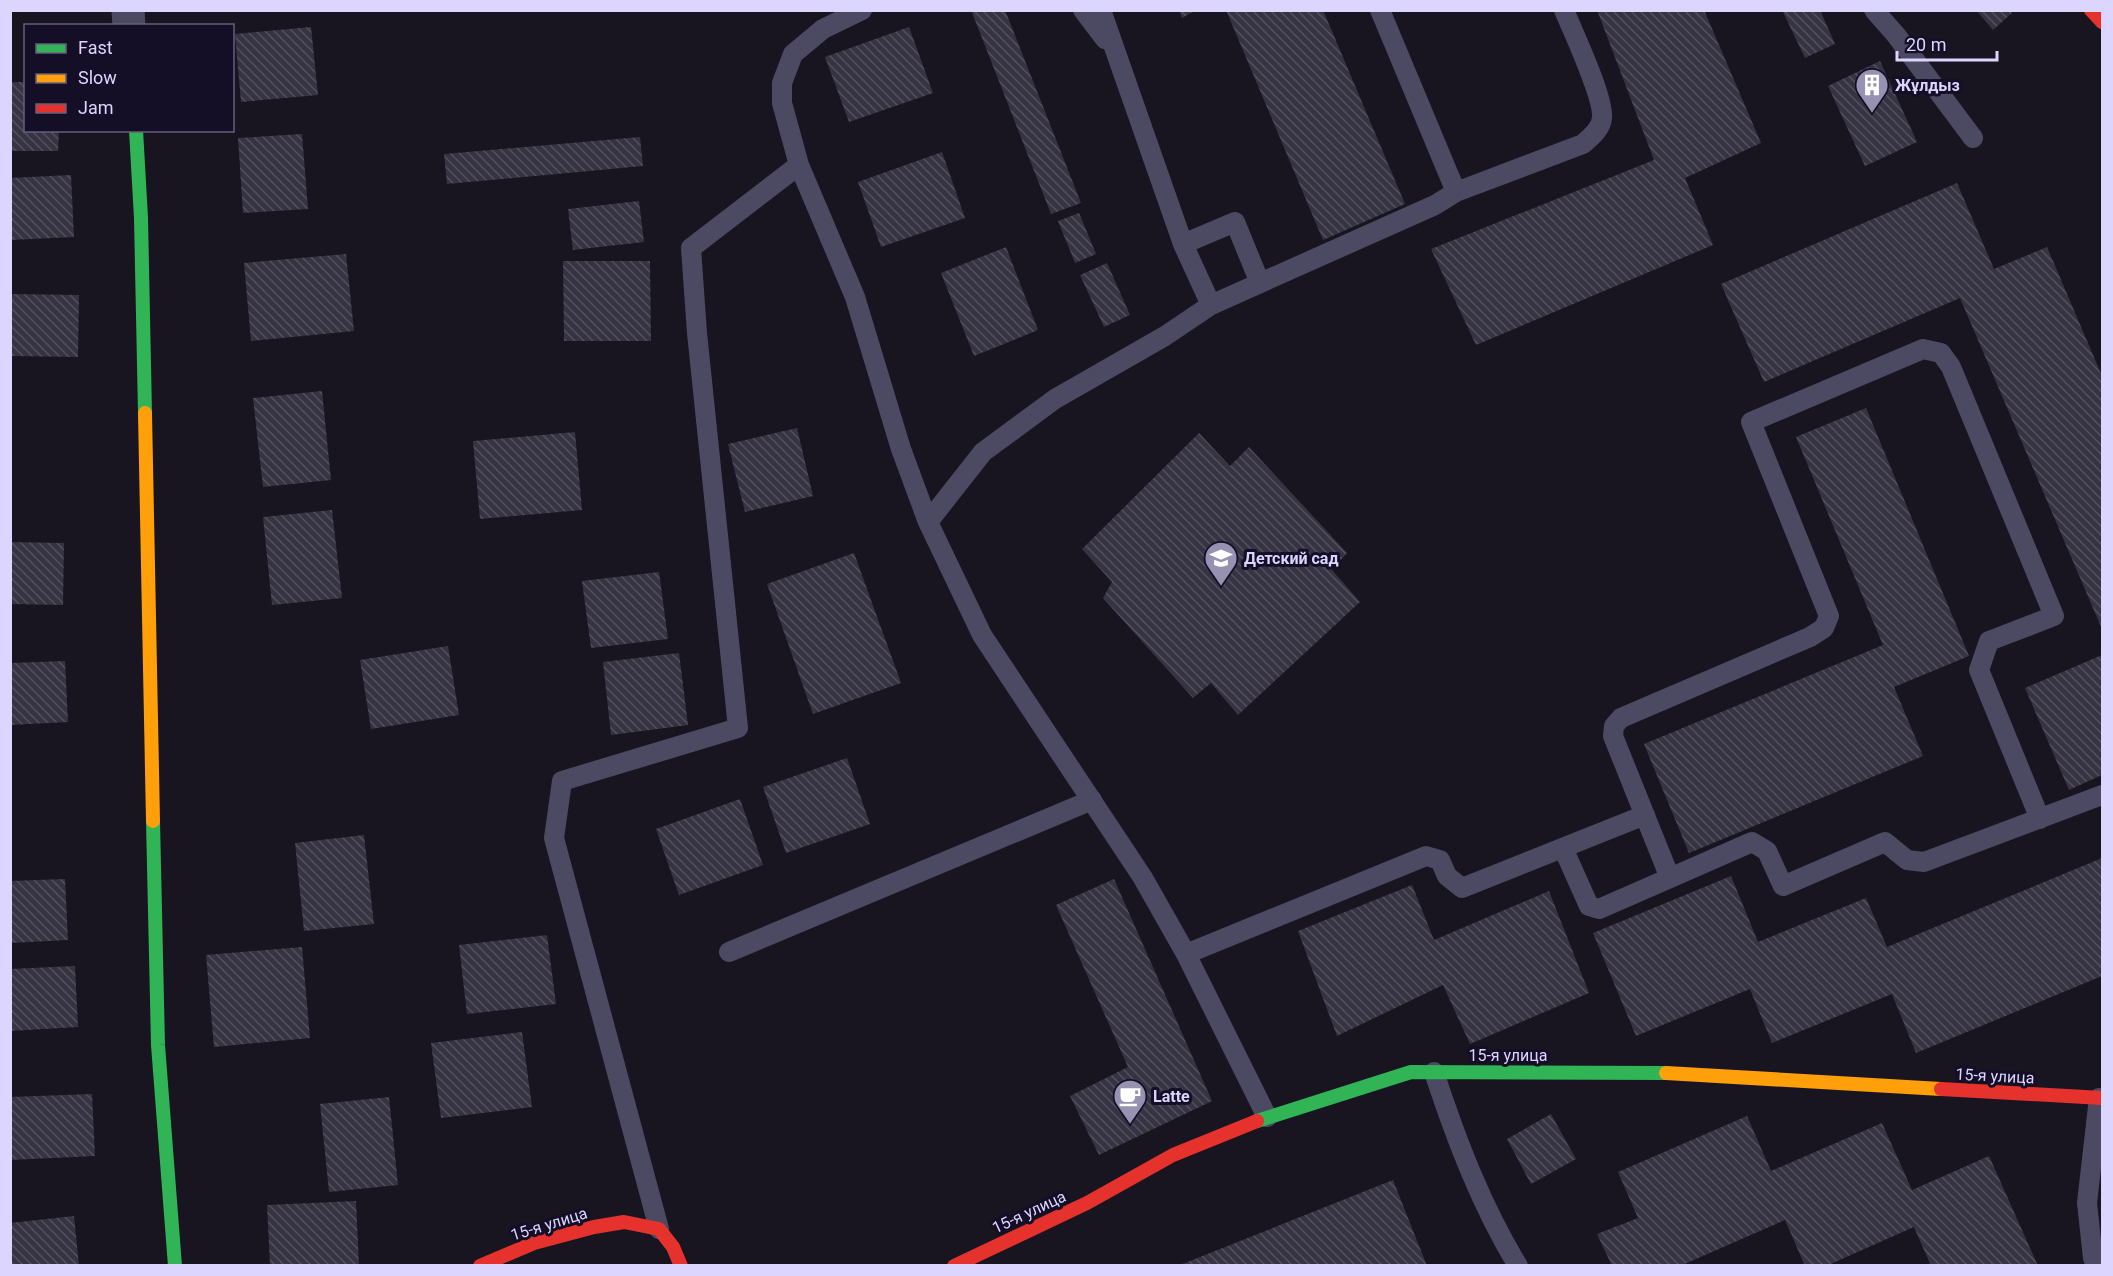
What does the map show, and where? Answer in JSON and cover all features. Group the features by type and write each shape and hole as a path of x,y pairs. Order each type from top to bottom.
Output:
{"street":[{"path":"2091,10 2103,22"},
{"path":"136,132 142,230 158,1045 175,1266"},
{"name":"15-я улица","path":"954,1266 1087,1203 1173,1155 1267,1117 1411,1072 1637,1071 2101,1098"},
{"name":"15-я улица","path":"480,1266 534,1243 594,1227 624,1222 659,1229"},
{"path":"659,1229 673,1246 681,1266"}],"lane":[{"path":"862,10 845,17 806,41 793,54 785,69 782,103 799,165 855,297 901,449 928,522 982,635 1092,800 1186,954 1267,1117"},
{"path":"1083,10 1112,47"},
{"path":"1101,10 1112,47 1183,244 1211,305"},
{"path":"1380,10 1456,192"},
{"path":"928,522 983,452 1011,429 1055,399 1165,336 1211,305 1435,206 1456,192 1583,144 1596,133 1602,118 1599,100 1564,10"},
{"path":"1874,10 1896,35 1973,138"},
{"path":"659,1229 554,838 555,827 562,781 738,728 697,333 691,248 799,165"},
{"path":"1183,244 1235,222 1260,283"},
{"path":"1670,878 1613,736 1614,726 1621,718 1810,637 1824,628 1829,616 1751,422 1923,349 1941,353 1951,367 2055,616 1989,641 1979,670 2040,819"},
{"path":"1563,848 1589,906 1599,909 1752,842 1767,851 1783,886 1885,842 1907,860 1924,862 2103,795"},
{"path":"729,952 1092,800"},
{"path":"1186,954 1426,856 1440,860 1447,876 1462,888 1645,815"},
{"path":"1434,1072 1456,1140 1501,1238 1518,1266"},
{"path":"2097,1266 2093,1258 2087,1203 2101,1098"}],"building":[{"path":"971,10 1005,10 1081,203 1051,214"},
{"path":"1179,10 1196,10 1182,18"},
{"path":"1226,10 1323,10 1405,204 1323,240"},
{"path":"1597,10 1704,10 1761,143 1685,178 1713,245 1476,345 1431,249 1654,160"},
{"path":"1782,10 1820,10 1835,44 1805,58"},
{"path":"1976,10 2009,10 2012,13 1993,30"},
{"path":"311,27 318,95 241,102 235,34"},
{"path":"909,27 933,93 849,122 825,57"},
{"name":"Жұлдыз","path":"1880,61 1917,142 1865,166 1828,86"},
{"path":"10,82 24,82 24,132 59,132 58,151 10,151"},
{"path":"302,134 308,209 243,213 238,138"},
{"path":"640,137 643,166 447,184 444,154"},
{"path":"942,152 965,218 881,247 858,182"},
{"path":"71,175 74,237 10,240 10,178"},
{"path":"1957,183 1994,269 2047,247 2102,376 2102,629 1960,298 1764,382 1721,284"},
{"path":"639,201 644,242 573,250 568,209"},
{"path":"1079,213 1096,254 1075,263 1058,221"},
{"path":"1006,247 1038,330 974,356 941,273"},
{"path":"346,254 354,331 251,341 244,263"},
{"path":"563,261 650,261 651,341 564,341"},
{"path":"1107,263 1130,315 1104,327 1080,275"},
{"path":"10,294 79,295 78,357 10,356"},
{"path":"322,391 331,480 263,487 253,398"},
{"path":"1866,408 1969,656 1894,687 1923,756 1689,853 1644,744 1883,645 1796,437"},
{"path":"797,428 813,496 745,512 728,444"},
{"path":"575,432 582,510 480,519 473,441"},
{"path":"1199,433 1230,466 1249,447 1347,553 1332,570 1360,602 1238,715 1211,683 1193,698 1103,598 1112,582 1082,549"},
{"path":"332,510 342,598 272,605 263,517"},
{"path":"10,542 64,543 63,605 10,604"},
{"path":"854,553 901,683 813,714 767,584"},
{"path":"659,572 668,639 591,648 582,581"},
{"path":"448,646 459,715 371,729 360,660"},
{"path":"679,653 688,725 611,735 603,662"},
{"path":"2102,655 2102,775 2069,790 2025,688"},
{"path":"65,661 68,722 10,725 10,663"},
{"path":"847,758 870,824 786,853 763,787"},
{"path":"740,799 763,865 679,895 656,829"},
{"path":"364,835 374,924 304,931 295,843"},
{"path":"2102,858 2102,976 1916,1053 1892,994 1772,1043 1750,989 1636,1036 1593,933 1731,876 1758,942 1866,898 1887,947"},
{"path":"65,879 68,940 10,943 10,881"},
{"path":"1114,879 1212,1101 1099,1155 1070,1096 1128,1067 1056,905"},
{"path":"1412,885 1434,940 1549,891 1589,993 1470,1044 1443,985 1337,1036 1298,931"},
{"path":"547,935 556,1004 467,1014 459,945"},
{"path":"302,947 310,1038 214,1047 206,955"},
{"path":"75,966 78,1027 10,1031 10,969"},
{"path":"522,1032 532,1107 441,1118 431,1043"},
{"path":"92,1094 95,1156 10,1160 10,1097"},
{"path":"389,1097 398,1185 329,1192 320,1104"},
{"path":"1551,1114 1576,1159 1531,1184 1507,1139"},
{"path":"1747,1116 1771,1171 1882,1123 1912,1190 1989,1156 2038,1266 1931,1266 1914,1227 1826,1266 1805,1266 1785,1220 1680,1266 1612,1266 1597,1234 1638,1218 1618,1172"},
{"path":"1393,1180 1427,1266 1180,1266 1180,1265"},
{"path":"356,1201 359,1266 270,1266 267,1205"},
{"path":"74,1216 79,1266 10,1266 10,1223"}],"traffic: fast":[{"path":"136,132 141,218 145,413"},
{"path":"153,821 158,1045 175,1266"},
{"path":"1257,1121 1411,1072 1666,1073"}],"traffic: slow":[{"path":"145,413 153,821"},
{"path":"1666,1073 1941,1089"}],"traffic: jam":[{"path":"2091,10 2102,22"},
{"path":"1941,1089 2102,1098"},
{"path":"954,1266 1087,1203 1173,1155 1257,1121"},
{"path":"480,1266 534,1243 594,1227 624,1222 659,1229 673,1247 681,1266"}],"place":[{"name":"Жұлдыз","path":"1872,114"},
{"name":"Детский сад","path":"1221,587"},
{"name":"Latte","path":"1130,1125"}]}
